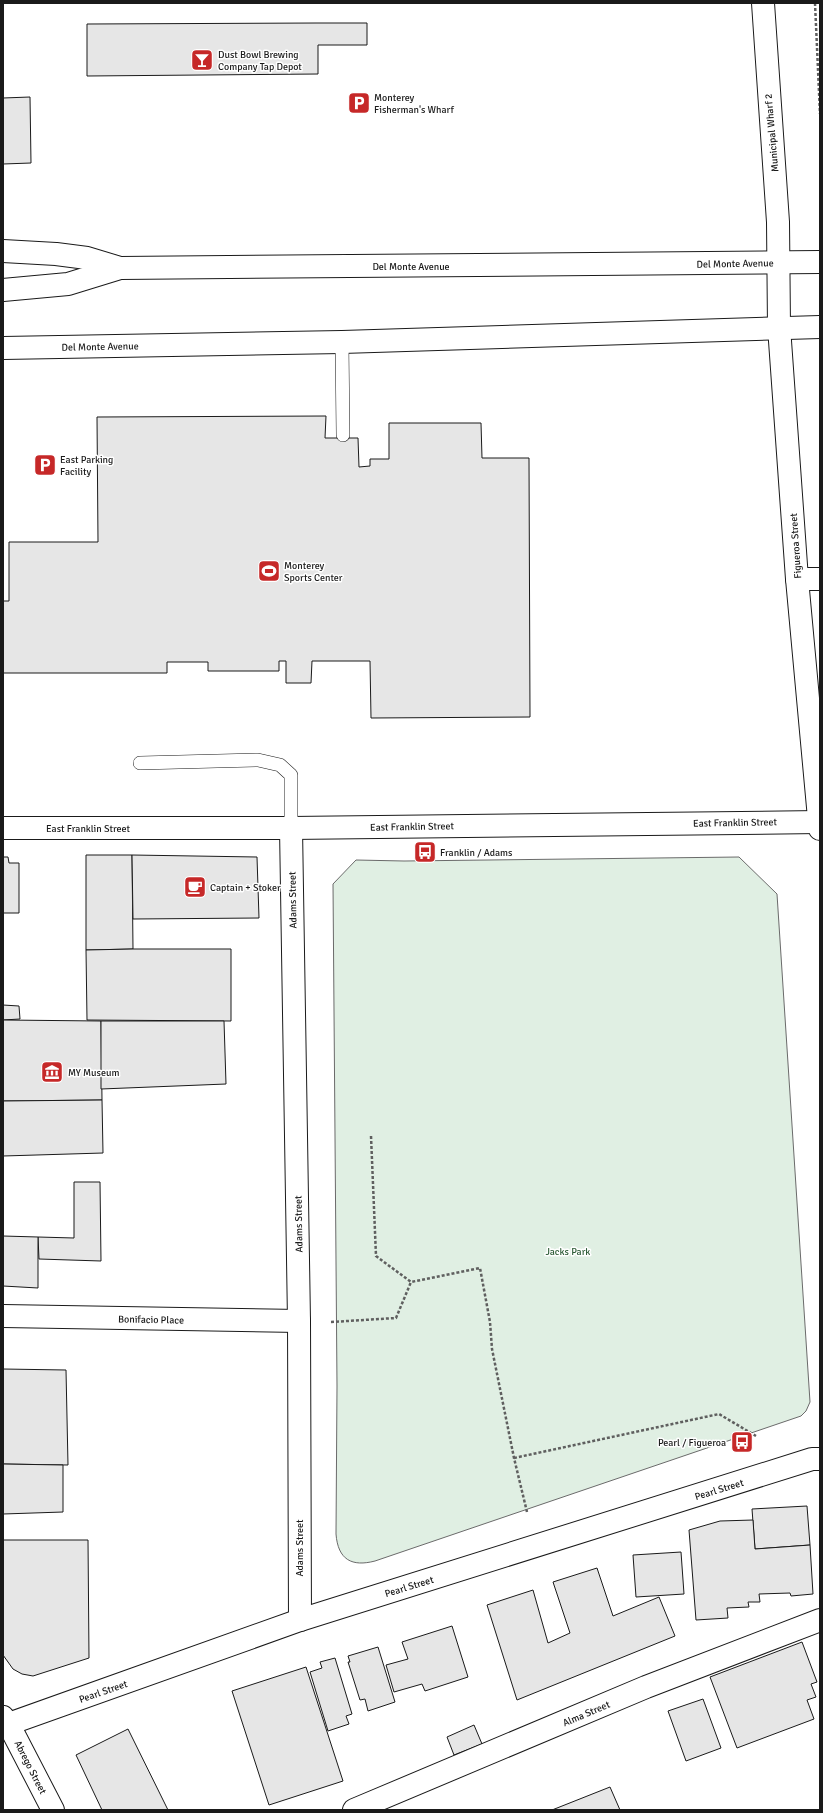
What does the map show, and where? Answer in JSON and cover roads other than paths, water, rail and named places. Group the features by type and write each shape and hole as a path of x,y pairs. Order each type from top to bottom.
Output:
{"street":[{"name":"Municipal Wharf 2","path":"763,3 778,222 779,263"},
{"name":"Del Monte Avenue","path":"3,251 56,254 87,258 120,268 820,262"},
{"name":"Figueroa Street","path":"779,263 780,328 797,579 820,829"},
{"path":"3,290 68,284 120,268"},
{"name":"Del Monte Avenue","path":"3,348 342,342 820,327"},
{"path":"797,579 820,579"},
{"name":"East Franklin Street","path":"3,828 291,828 820,822"},
{"name":"Adams Street","path":"291,828 299,1321 300,1620"},
{"name":"Bonifacio Place","path":"3,1316 299,1321"},
{"name":"Pearl Street","path":"5,1722 300,1620 812,1459 820,1459"},
{"name":"Alma Street","path":"354,1810 646,1687 820,1620"},
{"name":"Abrego Street","path":"5,1722 53,1810"}],"lane":[{"path":"342,342 343,435"},
{"path":"140,763 258,760 280,765 291,775 291,828"}],"place":[{"name":"Dust Bowl Brewing Company Tap Depot","path":"202,60"},
{"name":"Monterey Fisherman's Wharf","path":"359,103"},
{"name":"East Parking Facility","path":"45,465"},
{"name":"Monterey Sports Center","path":"269,571"},
{"name":"Franklin / Adams","path":"425,852"},
{"name":"Captain + Stoker","path":"195,887"},
{"name":"MY Museum","path":"52,1072"},
{"name":"Pearl / Figueroa","path":"742,1442"}],"park label":[{"name":"Jacks Park","path":"568,1251"}]}
